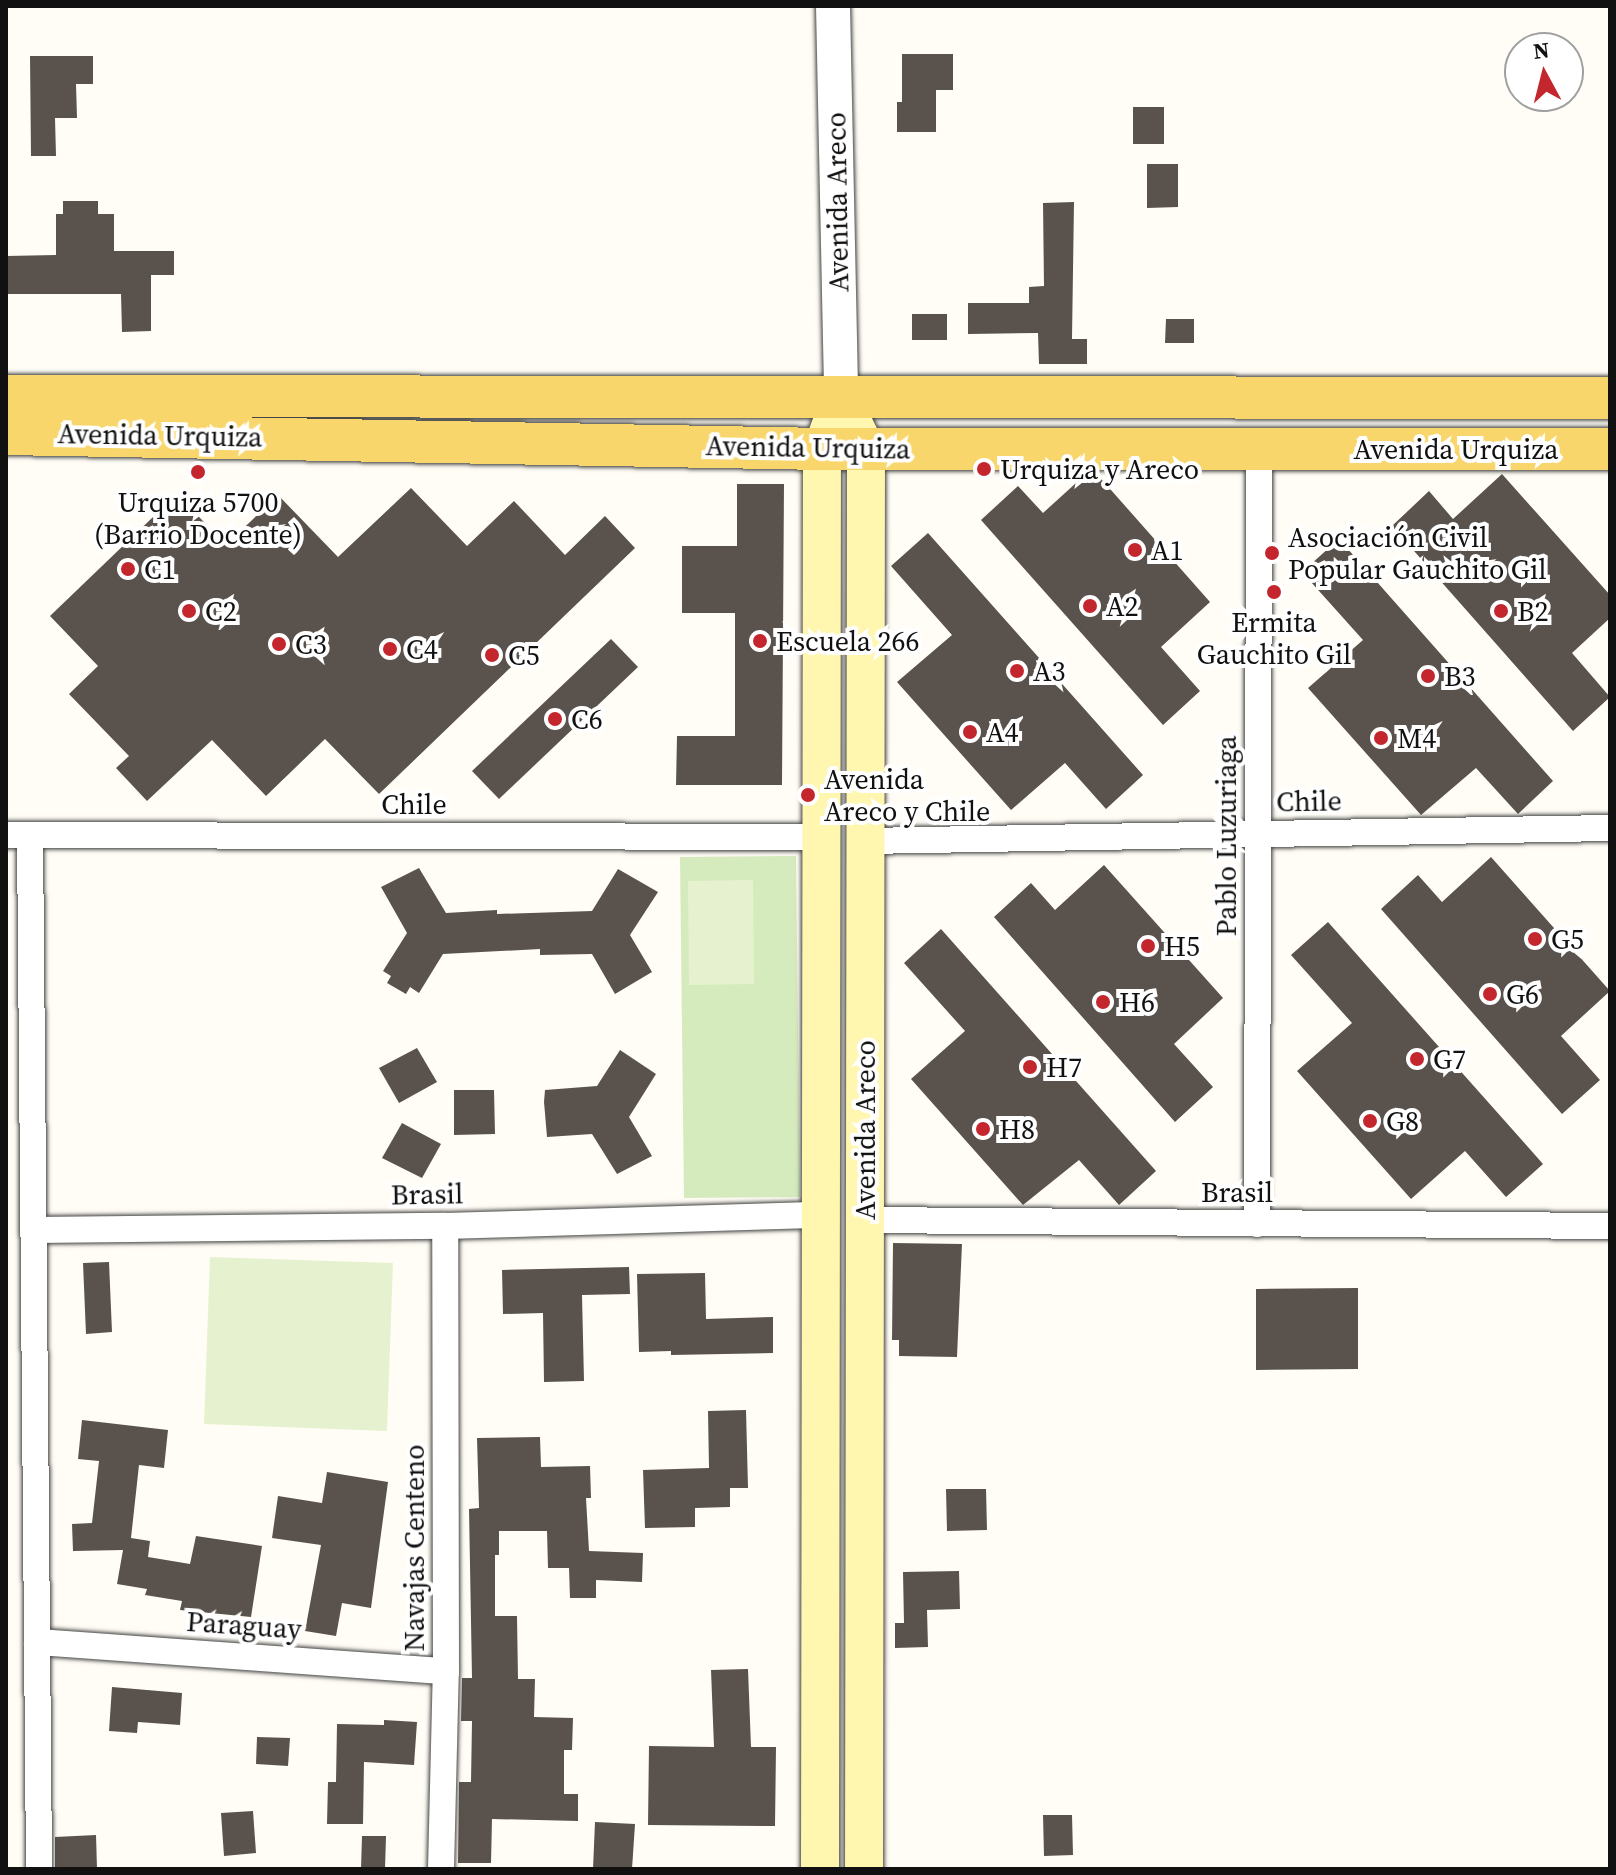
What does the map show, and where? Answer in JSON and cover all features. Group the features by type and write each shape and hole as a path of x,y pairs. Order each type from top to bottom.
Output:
{"main road":[{"name":"Avenida Urquiza","path":"6,396 1610,398"},
{"name":"Avenida Areco","path":"820,1869 822,449 841,398"},
{"name":"Avenida Areco","path":"841,398 866,449 864,1869"},
{"name":"Avenida Urquiza","path":"6,434 822,449 1610,449"}],"street":[{"name":"Avenida Areco","path":"833,6 841,398"},
{"name":"Pablo Luzuriaga","path":"1257,1224 1259,449"},
{"name":"Chile","path":"865,841 1610,828"},
{"name":"Chile","path":"18,835 822,837"},
{"path":"18,835 34,1230 39,1869"},
{"name":"Brasil","path":"34,1230 445,1226 821,1215"},
{"name":"Brasil","path":"864,1220 1610,1226"},
{"name":"Navajas Centeno","path":"441,1869 446,1671 445,1226"},
{"name":"Paraguay","path":"37,1642 446,1671"}],"green space":[{"path":"796,856 800,1197 684,1198 680,857"},
{"path":"753,880 754,984 689,985 688,881"},
{"path":"210,1257 393,1263 387,1431 204,1424"}],"building":[{"path":"902,54 953,54 953,90 936,90 936,132 897,132 897,102 902,102"},
{"path":"30,56 93,56 93,84 76,84 77,118 55,118 56,156 31,156"},
{"path":"1133,107 1164,107 1164,144 1133,144"},
{"path":"1147,164 1178,164 1178,207 1147,208"},
{"path":"63,201 98,201 98,214 114,214 114,251 174,251 174,275 151,275 151,331 122,332 121,294 6,294 6,256 56,255 56,214 63,214"},
{"path":"1074,202 1072,339 1087,339 1087,364 1039,364 1038,333 968,334 968,303 1029,303 1029,287 1044,286 1043,203"},
{"path":"912,314 947,314 947,340 912,340"},
{"path":"1166,319 1194,319 1194,343 1165,343"},
{"path":"1087,473 1096,473 1210,602 1161,647 1200,691 1163,725 981,520 1018,486 1043,513"},
{"path":"1502,474 1610,595 1610,618 1572,653 1610,697 1573,731 1392,526 1429,491 1453,519"},
{"path":"737,484 784,484 782,785 676,785 677,736 735,736 735,613 682,613 682,546 737,546"},
{"path":"411,488 467,546 514,501 565,555 605,516 635,548 379,794 325,739 266,796 212,740 147,801 116,768 129,756 69,694 98,666 50,616 177,494 226,545 278,495 338,557"},
{"path":"928,533 1143,775 1106,809 1065,763 1011,810 897,682 952,635 891,566"},
{"path":"1339,539 1553,781 1518,814 1476,768 1421,815 1308,688 1363,640 1302,572"},
{"name":"C6","path":"611,639 638,667 499,799 472,771"},
{"path":"1491,857 1610,991 1561,1036 1600,1080 1562,1114 1381,909 1418,875 1442,902"},
{"path":"1104,865 1223,998 1174,1044 1213,1087 1175,1122 994,917 1031,883 1055,910"},
{"path":"419,868 446,913 497,910 497,914 592,911 618,869 658,892 630,935 652,972 615,994 592,954 540,955 540,949 443,954 419,993 410,987 406,994 387,983 391,976 383,971 407,933 381,887"},
{"path":"1328,922 1543,1164 1506,1197 1465,1151 1411,1199 1297,1071 1352,1023 1291,955"},
{"path":"941,929 1156,1171 1119,1205 1079,1160 1023,1205 911,1079 965,1031 904,963"},
{"path":"417,1048 437,1082 399,1103 379,1068"},
{"path":"620,1050 656,1074 629,1117 652,1156 617,1174 592,1134 547,1137 544,1102 545,1090 597,1086"},
{"path":"454,1090 494,1090 495,1134 454,1135"},
{"path":"402,1123 441,1144 422,1178 382,1158"},
{"path":"893,1243 962,1244 957,1357 899,1356 899,1340 892,1340"},
{"path":"109,1262 112,1332 86,1334 83,1263"},
{"path":"629,1267 630,1294 582,1295 584,1381 544,1382 543,1313 503,1314 502,1270"},
{"path":"705,1273 706,1319 773,1317 773,1353 671,1355 671,1351 639,1352 637,1274"},
{"path":"1358,1288 1358,1369 1256,1370 1256,1289"},
{"path":"746,1410 748,1488 730,1488 730,1507 695,1508 695,1527 645,1528 643,1470 709,1468 708,1411"},
{"path":"82,1420 168,1430 164,1468 139,1465 131,1538 150,1541 148,1557 190,1564 196,1536 262,1546 251,1617 180,1610 182,1601 145,1595 147,1589 117,1584 123,1550 73,1551 72,1524 92,1523 99,1461 78,1459"},
{"path":"540,1437 541,1467 590,1466 591,1498 586,1498 589,1551 643,1553 642,1582 596,1580 596,1598 570,1598 569,1568 548,1568 547,1531 499,1531 499,1555 495,1555 495,1616 517,1616 518,1679 535,1679 534,1717 573,1718 572,1750 564,1750 564,1794 578,1794 578,1821 492,1819 491,1863 458,1863 459,1782 471,1782 472,1721 461,1721 462,1678 472,1678 469,1509 479,1508 477,1438"},
{"path":"327,1472 388,1482 371,1608 342,1603 336,1636 305,1631 321,1545 272,1538 278,1496 322,1503"},
{"path":"946,1489 986,1489 987,1530 947,1531"},
{"path":"959,1571 960,1609 927,1610 928,1647 895,1648 895,1623 904,1623 903,1572"},
{"path":"748,1669 751,1747 776,1747 775,1826 648,1825 649,1746 714,1747 711,1670"},
{"path":"112,1687 182,1693 180,1725 138,1722 137,1733 109,1731"},
{"path":"384,1720 417,1722 414,1765 364,1762 363,1824 327,1824 328,1782 336,1782 337,1724 384,1725"},
{"path":"257,1737 290,1738 288,1766 256,1764"},
{"path":"253,1811 256,1853 224,1856 221,1813"},
{"path":"1043,1815 1072,1815 1073,1855 1044,1856"},
{"path":"595,1822 635,1824 632,1869 593,1869"},
{"path":"96,1835 97,1869 55,1869 55,1837"},
{"path":"362,1836 386,1836 385,1869 361,1869"}],"place":[{"name":"Urquiza y Areco","path":"984,469"},
{"name":"Urquiza 5700 (Barrio Docente)","path":"198,472"},
{"name":"A1","path":"1135,550"},
{"name":"Asociación Civil Popular Gauchito Gil","path":"1272,553"},
{"name":"C1","path":"128,569"},
{"name":"Ermita Gauchito Gil","path":"1274,592"},
{"name":"A2","path":"1090,606"},
{"name":"C2","path":"189,611"},
{"name":"B2","path":"1501,611"},
{"name":"Escuela 266","path":"760,641"},
{"name":"C3","path":"279,644"},
{"name":"C4","path":"390,649"},
{"name":"C5","path":"492,655"},
{"name":"A3","path":"1017,671"},
{"name":"B3","path":"1428,676"},
{"name":"C6","path":"555,719"},
{"name":"A4","path":"970,732"},
{"name":"M4","path":"1381,738"},
{"name":"Avenida Areco y Chile","path":"808,795"},
{"name":"G5","path":"1535,939"},
{"name":"H5","path":"1148,946"},
{"name":"G6","path":"1490,994"},
{"name":"H6","path":"1103,1002"},
{"name":"G7","path":"1417,1059"},
{"name":"H7","path":"1030,1067"},
{"name":"G8","path":"1370,1121"},
{"name":"H8","path":"983,1129"}]}
